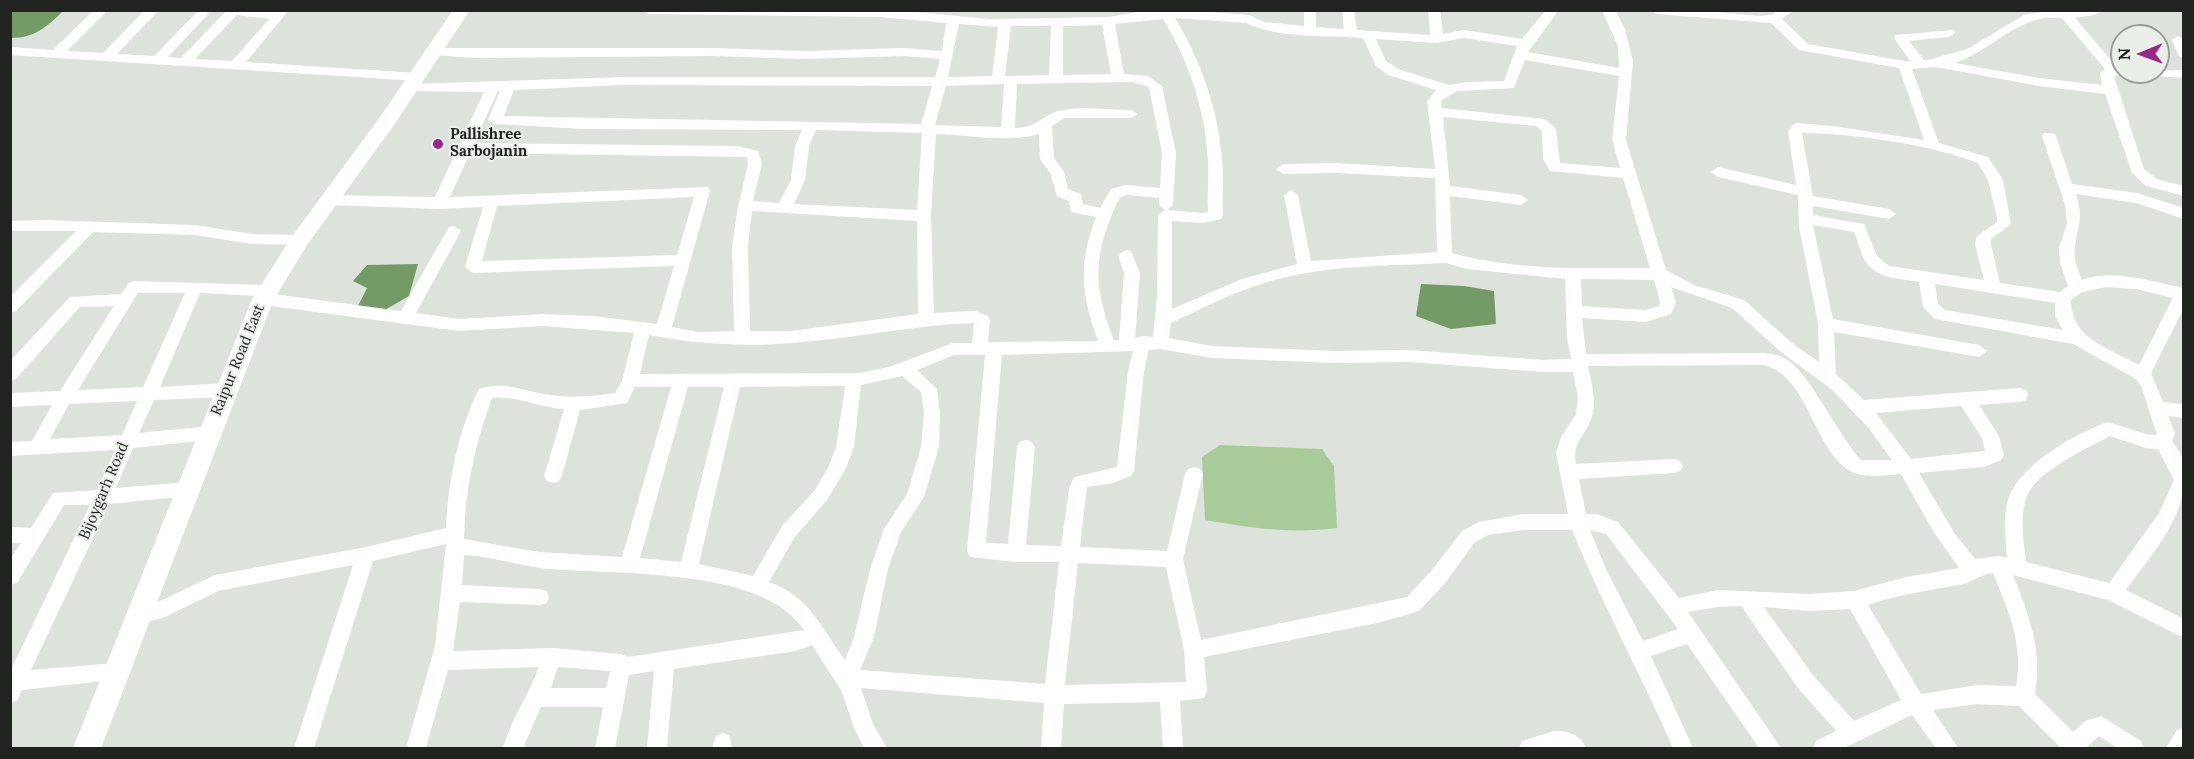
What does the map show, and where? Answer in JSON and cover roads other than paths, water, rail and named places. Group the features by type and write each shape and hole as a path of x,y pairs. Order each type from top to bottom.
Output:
{"street":[{"path":"56,54 102,10"},
{"path":"106,57 153,10"},
{"path":"158,60 206,10"},
{"name":"Raipur Road East","path":"87,748 265,295 300,240 414,82 462,10"},
{"path":"648,10 881,13 953,21 976,16 1005,23 1063,18 1108,21 1138,13 1229,14 1261,25 1279,28 1437,39 1464,34 1522,50 1627,73"},
{"path":"1310,10 1310,30"},
{"path":"1348,10 1351,33"},
{"path":"1434,10 1437,39"},
{"path":"1446,257 1442,174 1434,101 1438,93 1447,89 1509,85 1522,50 1553,10"},
{"path":"1574,311 1646,316 1665,310 1668,302 1627,173 1618,122 1628,62 1624,46 1608,10"},
{"path":"1657,10 1758,20 1774,19 1788,10"},
{"path":"1774,19 1804,47 1921,66 1938,64 1983,46 2015,23 2030,17 2098,10"},
{"path":"185,61 234,11 282,13"},
{"path":"236,65 282,13"},
{"path":"2065,14 2110,62"},
{"path":"1165,215 1203,218 1216,215 1213,192 1215,160 1204,100 1181,37 1167,15"},
{"path":"1056,78 1063,18"},
{"path":"926,319 924,216 930,140 928,122 948,55 953,21"},
{"path":"1108,21 1118,78"},
{"path":"1005,23 1008,133"},
{"path":"1921,66 1900,38 1949,33"},
{"path":"1368,35 1381,63 1394,72 1447,89"},
{"path":"2178,40 2184,55"},
{"path":"435,51 472,54 714,51 805,55 903,52 948,55"},
{"path":"13,54 185,61 493,87 636,81 863,83 1056,78 1143,79 1155,86 1169,153 1162,249 1165,319"},
{"path":"1938,64 2039,82 2111,90"},
{"path":"1904,65 1933,146"},
{"path":"2110,72 2107,73 2111,90 2137,170 2142,178 2150,183 2184,191"},
{"path":"509,86 495,120 583,124 811,126 1008,133 1038,131 1046,127 1055,116 1065,114 1131,114"},
{"path":"439,204 493,87"},
{"path":"1434,112 1540,122 1549,129 1550,159 1555,168 1627,173"},
{"path":"784,208 798,180 802,146 811,126"},
{"path":"1046,127 1047,159 1057,172 1062,192 1076,198 1076,208 1105,213"},
{"path":"1828,376 1826,324 1806,219 1805,195 1795,132 1797,128 1933,146 1975,155 1989,164 2005,216 2004,224 1984,236 1983,244 1993,288"},
{"path":"2049,136 2066,188 2074,223 2067,248 2068,263 2076,286"},
{"path":"465,148 738,151 753,154 755,164 745,206 740,246 742,338"},
{"path":"1283,169 1336,168 1442,174"},
{"path":"1718,172 1890,214"},
{"path":"2137,198 2142,178"},
{"path":"2066,188 2137,198 2184,214"},
{"path":"1107,346 1091,300 1088,279 1091,249 1105,213 1113,196 1120,190 1167,194"},
{"path":"1443,190 1521,200"},
{"path":"328,200 439,204 491,203 703,191 663,332"},
{"path":"1291,195 1305,268"},
{"path":"491,203 473,267 684,260"},
{"path":"745,206 924,216"},
{"path":"1806,219 1859,228 1863,234 1867,254 1874,265 1886,271 2063,298"},
{"path":"10,226 195,230 252,239 300,240"},
{"path":"10,307 89,227"},
{"path":"405,318 454,231"},
{"path":"1051,748 1057,649 1074,511 1080,482 1088,478 1113,478 1125,471 1136,371 1143,343 1132,273 1126,255"},
{"path":"1143,343 1165,319 1255,280 1305,268 1446,257 1467,263 1573,272 1660,274 1689,289 1738,304 1786,348 1828,376 1862,407 1906,467 1947,541 1971,568"},
{"path":"1573,272 1574,311 1586,397 1584,414 1570,437 1566,453 1578,522 1598,572 1639,651 1683,748"},
{"path":"1926,277 1931,307 1941,315 2076,338 2142,374 2149,384 2166,433 2163,442"},
{"path":"2076,338 2063,316 2063,298 2076,286 2100,280 2128,282 2183,294 2142,374"},
{"path":"38,446 64,398 134,287 195,287 265,295 459,325 543,321 593,322 699,338 791,337 926,319 975,317 982,320 987,350 976,551 1174,559"},
{"name":"Bijoygarh Road","path":"14,687 103,497 124,442 195,287"},
{"path":"10,374 76,301 125,300"},
{"path":"1826,324 1979,351"},
{"path":"416,748 442,661 452,593 454,541 463,464 477,412 485,394 496,389 545,401 574,402 621,398 630,381 644,328"},
{"path":"630,381 854,380 891,373 952,349 987,350 1143,343 1212,352 1325,357 1409,356 1544,366 1580,362 1764,359 1780,363 1793,373 1849,461 1868,468 1984,460 1995,455 1990,436 1967,401"},
{"path":"847,678 864,637 879,569 893,529 915,497 930,447 932,413 929,389 903,367"},
{"path":"757,586 771,557 788,532 821,495 837,468 845,447 854,380"},
{"path":"628,567 681,381"},
{"path":"688,572 733,382"},
{"path":"10,400 228,390"},
{"path":"1862,407 1967,401 2020,395"},
{"path":"553,476 574,402"},
{"path":"2157,408 2184,411"},
{"path":"2024,697 2030,676 2031,653 2008,566 2017,498 2034,475 2067,452 2108,429 2146,441 2163,442"},
{"path":"10,449 124,442 210,433"},
{"path":"2114,593 2166,518 2183,480 2180,465 2163,442"},
{"path":"1016,554 1026,447"},
{"path":"1568,471 1674,466"},
{"path":"847,678 1079,696 1197,691 1194,650 1174,559 1194,474"},
{"path":"10,577 59,498 103,497 189,489"},
{"path":"1194,650 1377,614 1413,604 1439,576 1468,537 1485,528 1523,522 1596,522 1612,528 1675,608 1771,748"},
{"path":"10,535 35,536"},
{"path":"138,615 163,609 215,583 454,541 542,560 688,572 737,579 757,586 796,606 847,678 861,726 877,748"},
{"path":"304,748 366,555"},
{"path":"1971,568 2008,566 2079,582 2114,593 2184,629"},
{"path":"1675,608 1711,598 1815,602 1855,600 1899,586 1966,575 1971,568"},
{"path":"452,593 540,597"},
{"path":"1747,599 1804,681 1852,734"},
{"path":"1855,600 1887,660 1915,705 1948,748"},
{"path":"621,667 796,642 817,634"},
{"path":"1639,651 1691,634"},
{"path":"442,661 552,657 615,660 621,663 605,748"},
{"path":"513,748 528,708 537,697 552,657"},
{"path":"657,748 658,714 665,661"},
{"path":"14,687 116,672"},
{"path":"1169,692 1173,748"},
{"path":"1823,748 1896,711 1915,705 1991,694 2024,697 2069,742 2080,741 2092,728 2101,726 2134,748"},
{"path":"537,697 615,698"},
{"path":"2176,748 2184,737"},
{"path":"1529,748 1562,741 1570,742 1576,748"}],"place":[{"name":"Pallishree Sarbojanin","path":"438,144"}]}
